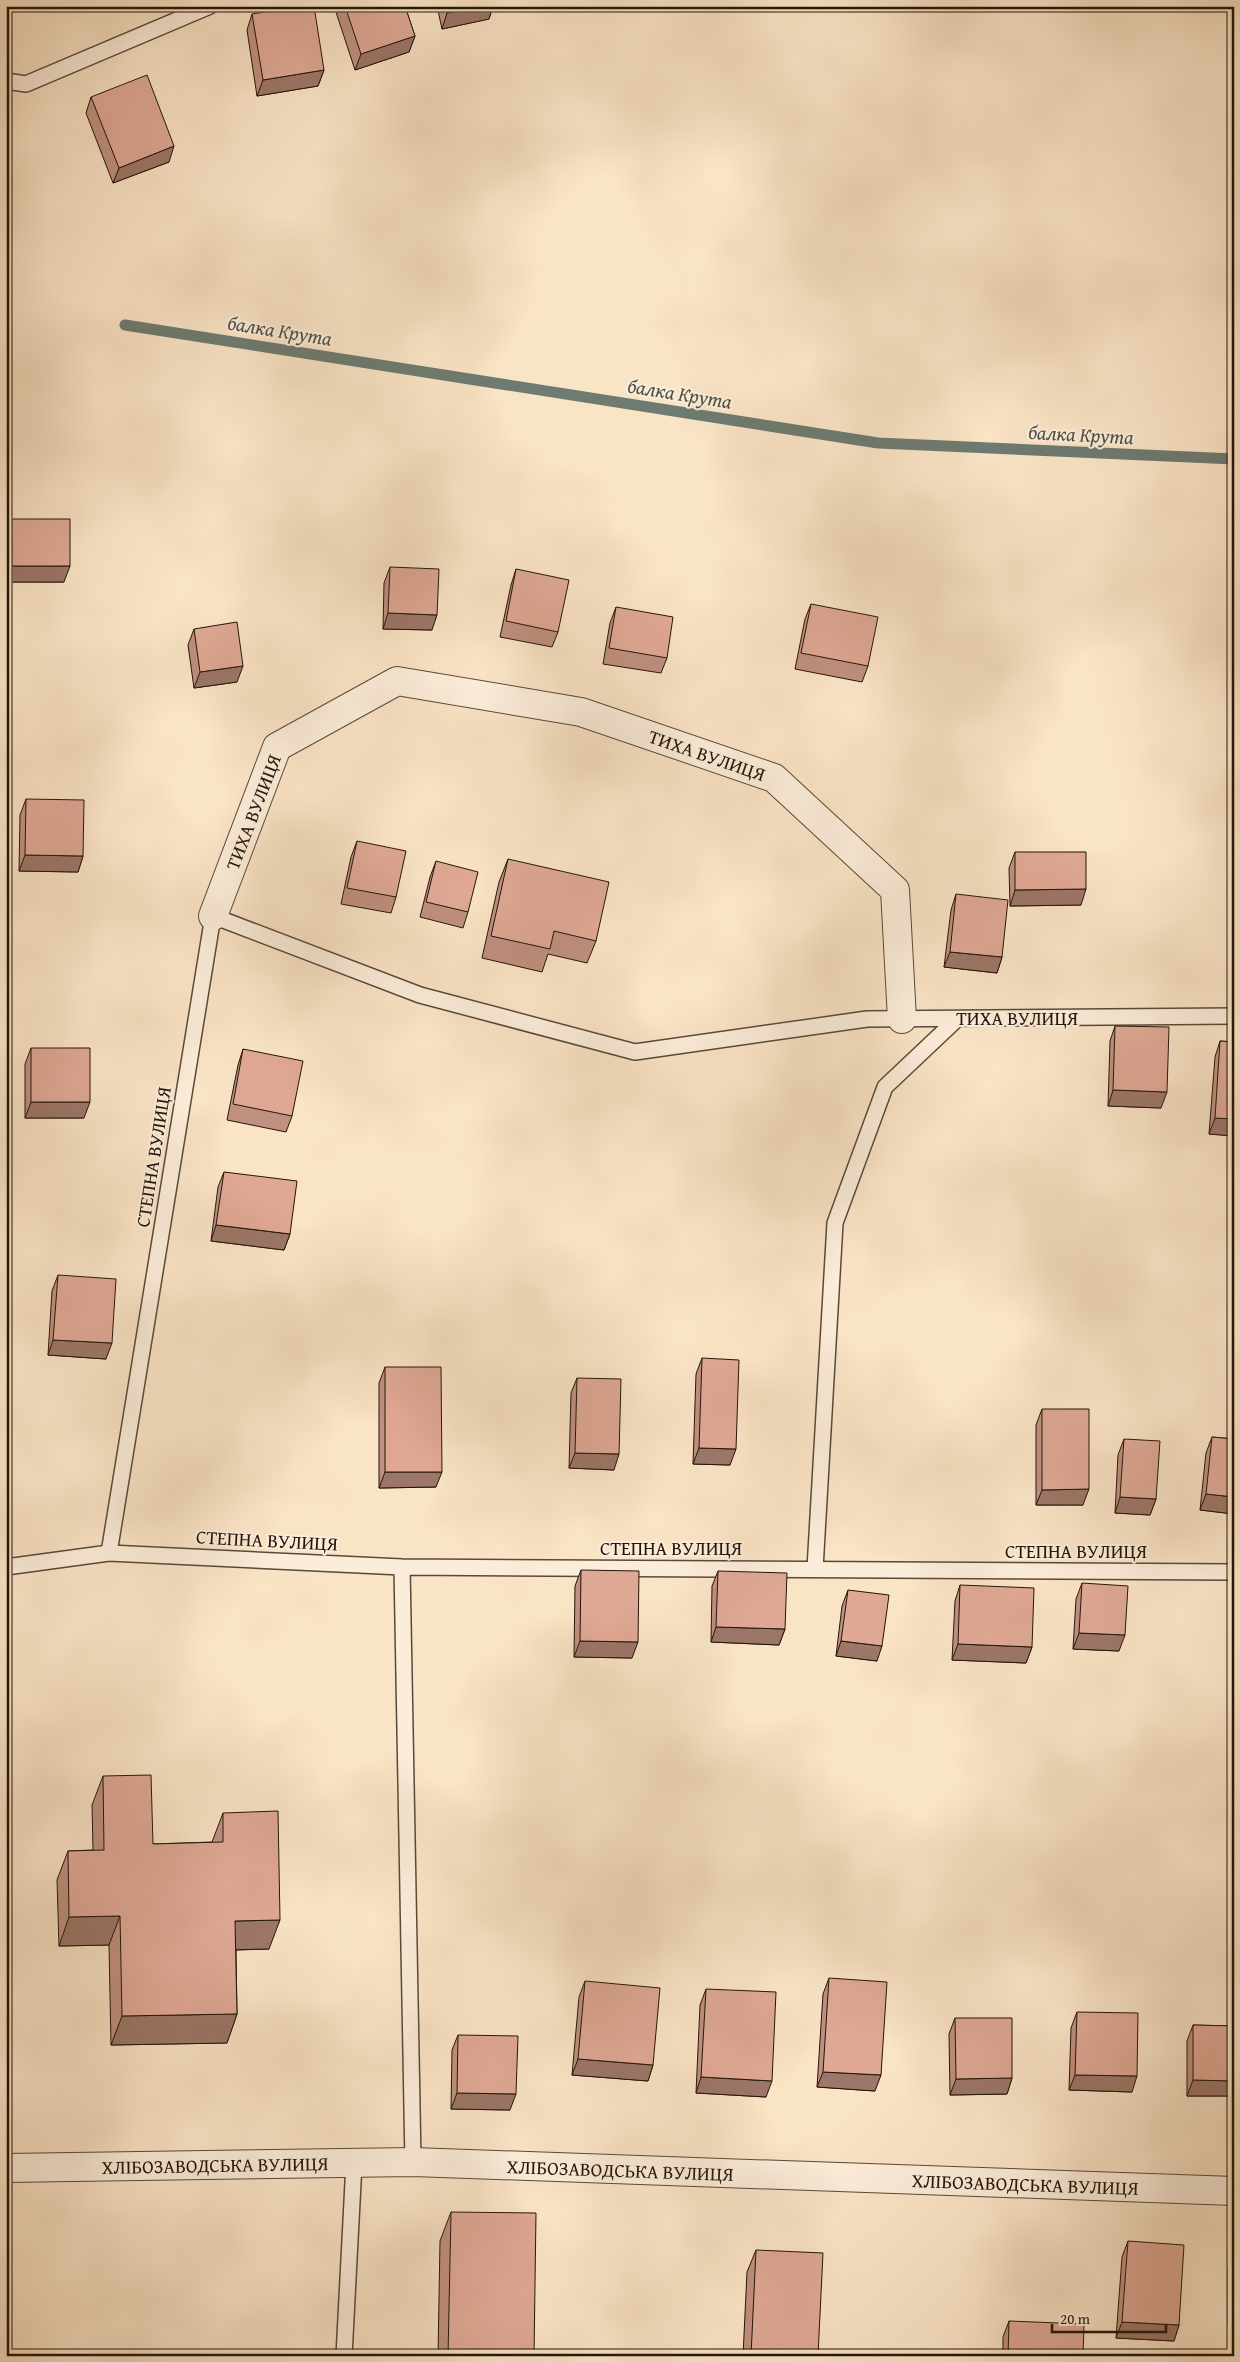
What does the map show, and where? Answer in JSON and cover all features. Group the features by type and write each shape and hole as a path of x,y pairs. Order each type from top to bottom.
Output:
{"street":[{"name":"ТИХА ВУЛИЦЯ","path":"213,916 277,748 397,681 582,712 774,778 895,890 902,1019"},
{"name":"ХЛІБОЗАВОДСЬКА ВУЛИЦЯ","path":"6,2168 413,2162 1234,2191"}],"lane":[{"path":"6,81 26,84 210,6"},
{"path":"213,916 420,995 635,1052 867,1019 902,1019"},
{"name":"СТЕПНА ВУЛИЦЯ","path":"109,1553 213,916"},
{"name":"ТИХА ВУЛИЦЯ","path":"902,1019 1234,1016"},
{"path":"815,1569 835,1223 885,1087 957,1019"},
{"name":"СТЕПНА ВУЛИЦЯ","path":"6,1567 109,1553 402,1567 1234,1572"},
{"path":"402,1567 413,2162"},
{"path":"344,2356 354,2163"}],"building":[{"path":"301,6 314,6 324,70 263,80 252,14"},
{"path":"345,6 405,6 415,36 361,54"},
{"path":"446,6 479,6 447,13"},
{"path":"147,75 174,146 119,168 91,97"},
{"path":"12,519 70,519 70,566 12,566"},
{"path":"390,567 439,569 437,615 388,613"},
{"path":"516,569 569,580 558,632 506,621"},
{"path":"811,604 878,617 868,666 801,653"},
{"path":"616,607 673,617 667,658 609,648"},
{"path":"237,622 243,666 200,672 194,629"},
{"path":"26,799 84,800 83,856 25,855"},
{"path":"357,841 406,851 396,897 347,888"},
{"path":"1015,852 1086,852 1086,889 1015,890"},
{"path":"508,859 609,882 596,941 554,931 550,949 491,936"},
{"path":"436,861 478,872 468,912 426,902"},
{"path":"956,894 1008,900 1002,957 950,952"},
{"path":"1115,1026 1169,1027 1167,1092 1113,1090"},
{"path":"1220,1041 1234,1042 1234,1119 1215,1118"},
{"path":"31,1048 90,1048 90,1102 31,1102"},
{"path":"243,1049 303,1061 292,1116 233,1104"},
{"path":"224,1172 297,1181 290,1234 216,1225"},
{"path":"58,1275 116,1279 112,1343 53,1340"},
{"path":"702,1358 739,1360 736,1449 699,1448"},
{"path":"385,1367 441,1367 442,1472 385,1472"},
{"path":"577,1378 621,1379 619,1454 575,1453"},
{"path":"1042,1409 1089,1409 1089,1489 1042,1490"},
{"path":"1212,1437 1234,1439 1234,1497 1206,1494"},
{"path":"1124,1439 1160,1441 1156,1499 1120,1497"},
{"path":"581,1570 639,1571 638,1642 580,1641"},
{"path":"718,1571 787,1573 785,1629 716,1627"},
{"path":"1082,1583 1128,1586 1125,1635 1079,1633"},
{"path":"960,1585 1034,1588 1032,1647 958,1644"},
{"path":"848,1590 889,1595 882,1646 841,1641"},
{"path":"151,1775 153,1844 223,1842 223,1813 278,1811 280,1920 235,1921 237,2014 122,2016 120,1916 69,1917 68,1851 104,1850 103,1776"},
{"path":"829,1978 887,1982 881,2075 823,2072"},
{"path":"585,1981 660,1988 653,2065 578,2059"},
{"path":"706,1989 776,1992 772,2081 701,2077"},
{"path":"1077,2012 1138,2013 1137,2076 1075,2075"},
{"path":"955,2018 1012,2018 1012,2078 956,2079"},
{"path":"1193,2025 1234,2026 1234,2081 1193,2080"},
{"path":"458,2035 518,2036 516,2094 457,2093"},
{"path":"451,2212 536,2213 534,2356 448,2356"},
{"path":"1128,2241 1184,2245 1179,2325 1122,2322"},
{"path":"756,2250 823,2253 818,2356 751,2356"},
{"path":"1009,2321 1084,2324 1083,2356 1008,2356"}],"waterway":[{"name":"балка Крута","path":"125,325 878,443 1234,459"}]}
